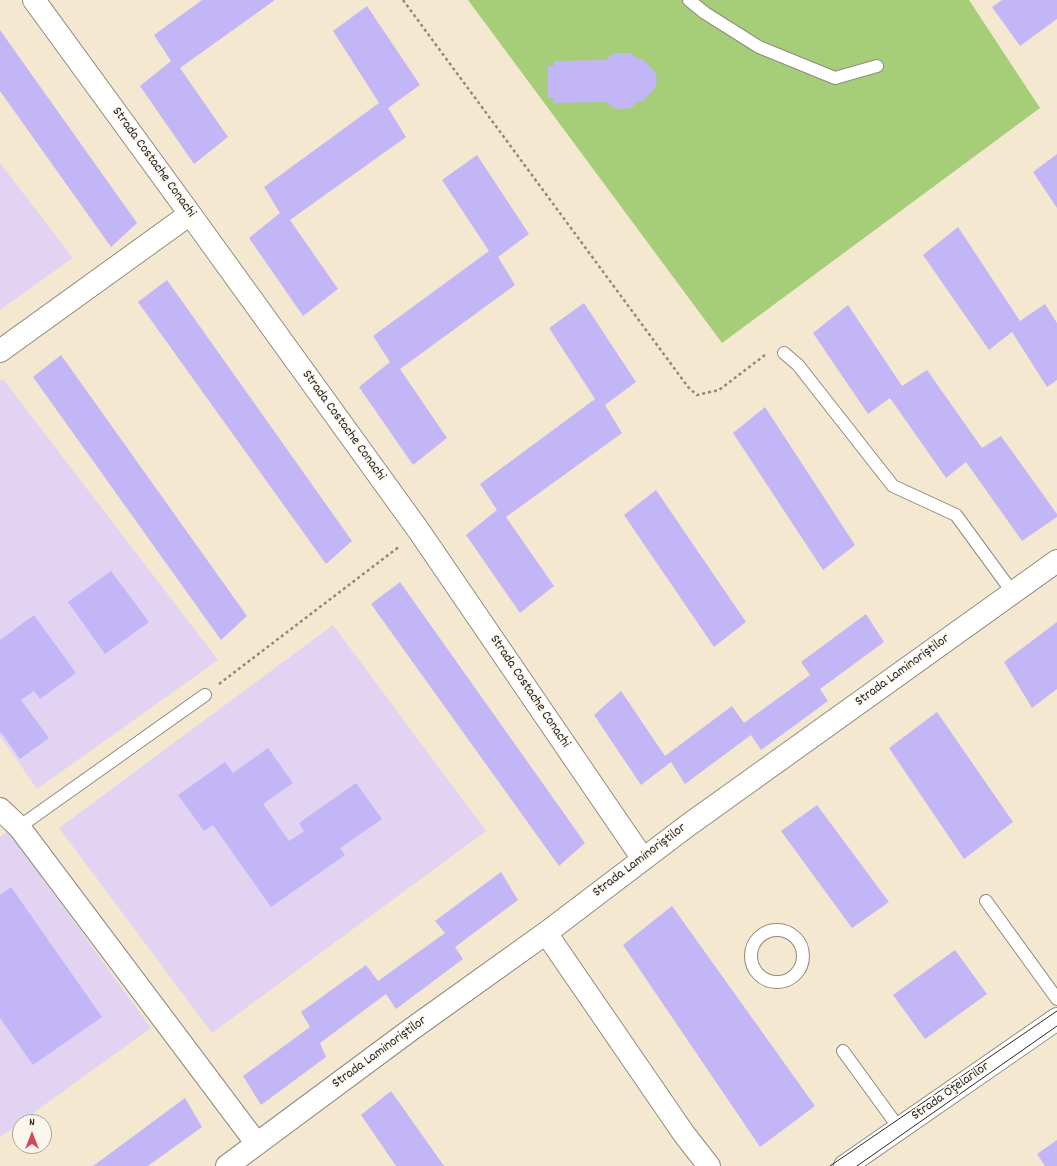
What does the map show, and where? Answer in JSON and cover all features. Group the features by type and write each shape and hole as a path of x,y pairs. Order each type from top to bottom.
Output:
{"street":[{"name":"Strada Costache Conachi","path":"34,0 419,531 643,859"},
{"path":"0,352 190,214"},
{"name":"Strada Laminoriștilor","path":"227,1166 546,933 693,821 1057,561"},
{"path":"0,809 19,827 257,1144"},
{"path":"546,933 684,1134 709,1166"},
{"name":"Strada Oțelarilor","path":"846,1166 898,1128 1057,1019"}],"lane":[{"path":"689,0 706,13 759,47 835,78 877,66"},
{"path":"784,352 798,365 893,486 956,515 1013,593"},
{"path":"19,827 205,695"},
{"path":"986,901 1057,999"},
{"path":"771,931 783,931 794,936 801,946 803,958 799,969 791,978 782,981 772,981 763,978 756,971 752,962 751,953 754,943 760,936 771,931"},
{"path":"843,1051 898,1128"}],"path":[{"path":"403,0 684,381 697,395 719,390 766,355 784,352"},
{"path":"205,695 419,531"}],"shaded area":[{"path":"0,163 73,258 0,310"},
{"path":"3,379 218,660 37,789 0,736 0,381"},
{"path":"333,625 486,831 212,1033 59,828"},
{"path":"8,831 151,1028 32,1114 12,1114 12,1128 0,1137 0,837"}],"green space":[{"path":"468,0 969,0 1040,108 722,343"}],"building":[{"path":"202,0 275,0 180,68 228,137 194,164 140,86 171,61 154,35"},
{"path":"1002,0 1057,0 1057,19 1020,46 992,7"},
{"path":"367,6 420,85 388,108 406,137 290,220 338,289 303,316 249,238 280,213 264,187 379,103 333,31"},
{"path":"0,30 137,223 111,247 0,91"},
{"path":"618,53 631,53 638,59 643,59 655,72 657,80 655,88 643,101 638,101 631,108 619,109 611,107 607,102 554,103 554,98 548,98 548,66 554,66 554,61 607,60 610,55"},
{"path":"1057,154 1057,208 1033,172"},
{"path":"477,155 529,234 498,257 515,285 400,369 447,438 413,465 359,387 390,362 373,336 489,251 442,180"},
{"path":"958,227 1020,321 1045,304 1057,323 1057,380 1047,387 1012,332 989,350 923,255"},
{"path":"167,280 352,541 326,564 138,302"},
{"path":"584,303 636,382 605,405 622,433 506,517 554,586 520,613 466,535 497,510 480,484 595,399 549,328"},
{"path":"848,305 902,386 927,370 982,448 1001,436 1057,514 1057,517 1022,541 966,462 946,478 890,398 868,414 813,333"},
{"path":"61,355 247,616 221,640 33,377"},
{"path":"765,407 855,545 823,570 733,433"},
{"path":"656,490 746,622 714,647 624,515"},
{"path":"111,571 149,622 105,654 68,602"},
{"path":"400,582 585,843 559,866 371,604"},
{"path":"866,614 884,642 820,689 828,701 761,750 751,735 685,784 671,762 641,785 594,715 621,691 665,756 732,706 744,723 810,675 801,662"},
{"path":"34,615 76,673 40,699 34,691 21,700 49,738 20,759 0,731 0,640"},
{"path":"1057,622 1057,689 1032,708 1004,662"},
{"path":"937,712 1013,822 964,859 889,748"},
{"path":"268,748 293,783 263,804 289,841 304,831 299,823 356,783 382,819 340,848 345,855 271,907 213,825 204,831 178,795 225,762 233,773"},
{"path":"817,805 889,902 852,928 781,831"},
{"path":"501,872 518,900 455,947 463,959 396,1009 386,994 320,1043 326,1057 261,1105 243,1076 310,1027 301,1012 366,965 378,981 445,933 435,921"},
{"path":"11,887 102,1017 33,1065 0,1018 0,895"},
{"path":"672,906 815,1106 760,1147 623,945"},
{"path":"955,950 987,994 925,1039 893,995"},
{"path":"391,1091 444,1166 396,1166 361,1115"},
{"path":"185,1098 202,1127 148,1166 93,1166"},
{"path":"1057,1140 1057,1166 1045,1166 1037,1154"}],"tram line":[{"path":"830,1166 1057,1011"},
{"path":"857,1166 1057,1026"}]}
